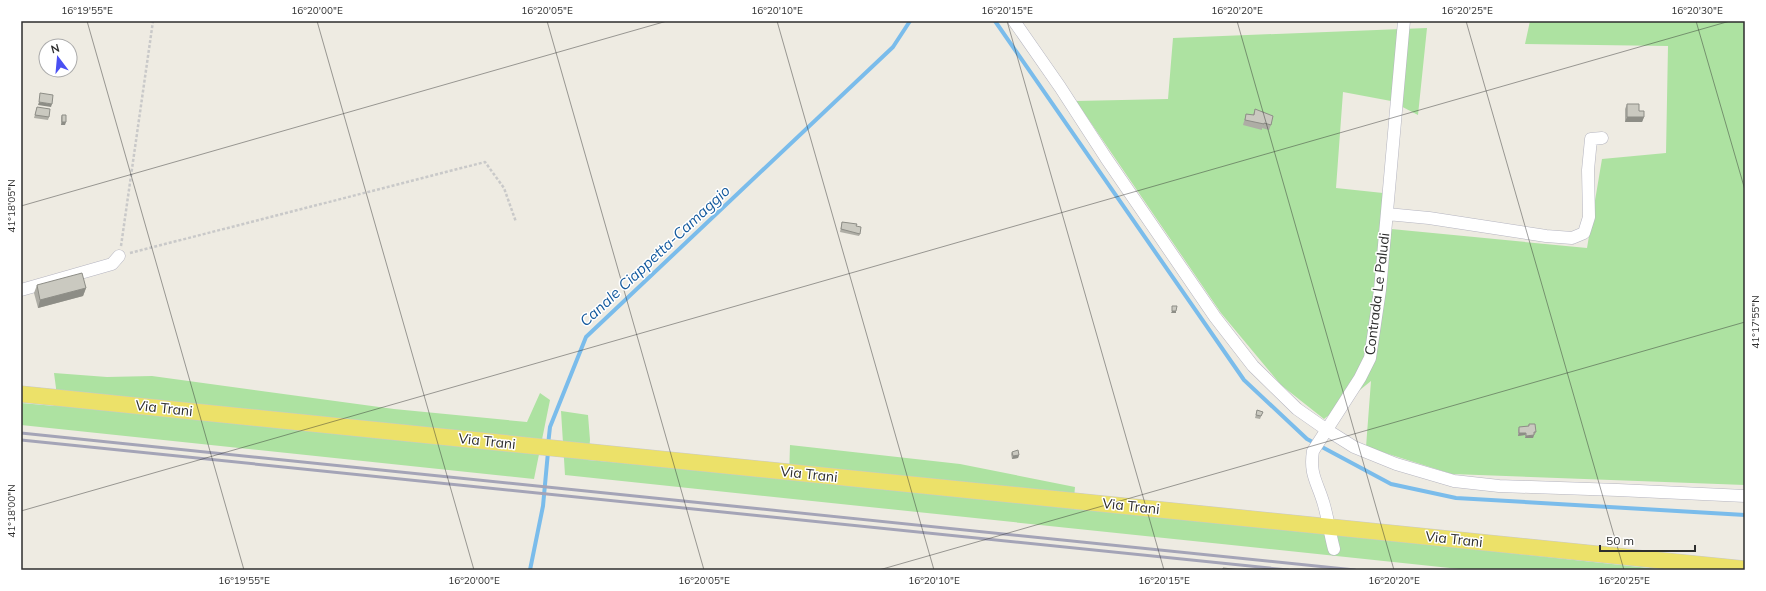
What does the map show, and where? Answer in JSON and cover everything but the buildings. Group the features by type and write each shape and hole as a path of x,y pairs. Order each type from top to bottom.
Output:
{"main road":[{"name":"Via Trani","path":"21,394 1745,569"}],"street":[{"path":"1014,21 1215,317 1253,366 1324,435 1396,464 1454,480 1499,486 1745,496"},
{"name":"Contrada Le Paludi","path":"1334,549 1321,495 1313,478 1311,464 1313,451 1360,378 1370,358 1380,290 1404,21"},
{"path":"1387,214 1429,218 1546,236 1572,238 1584,233 1589,217 1588,170 1591,139 1602,138"},
{"path":"21,290 112,264 119,256"}],"path":[{"path":"153,21 119,256 485,162 504,188 516,222"}],"green space":[{"path":"1530,21 1745,21 1745,485 1452,474 1366,447 1371,381 1324,419 1281,385 1221,313 1076,101 1168,99 1173,38 1427,28 1418,115 1391,101 1343,92 1336,188 1383,193 1381,228 1587,248 1602,159 1666,153 1668,46 1525,44"},
{"path":"54,373 107,377 152,376 394,409 527,422 540,393 550,400 534,479 21,425 21,403 55,406 56,388"},
{"path":"561,411 588,415 590,440 588,460 789,477 790,445 960,464 1075,487 1073,509 1212,521 1667,570 1469,570 565,475"}],"waterway":[{"name":"Canale Ciappetta-Camaggio","path":"548,445 550,427 586,337 893,47 910,21"},
{"path":"995,21 1244,380 1307,439 1391,484 1456,498 1745,515"},
{"name":"Canale Ciappetta-Camaggio","path":"530,570 543,506 548,452"}],"railway":[{"path":"21,433 1355,570"},
{"path":"21,440 1288,570"}]}
